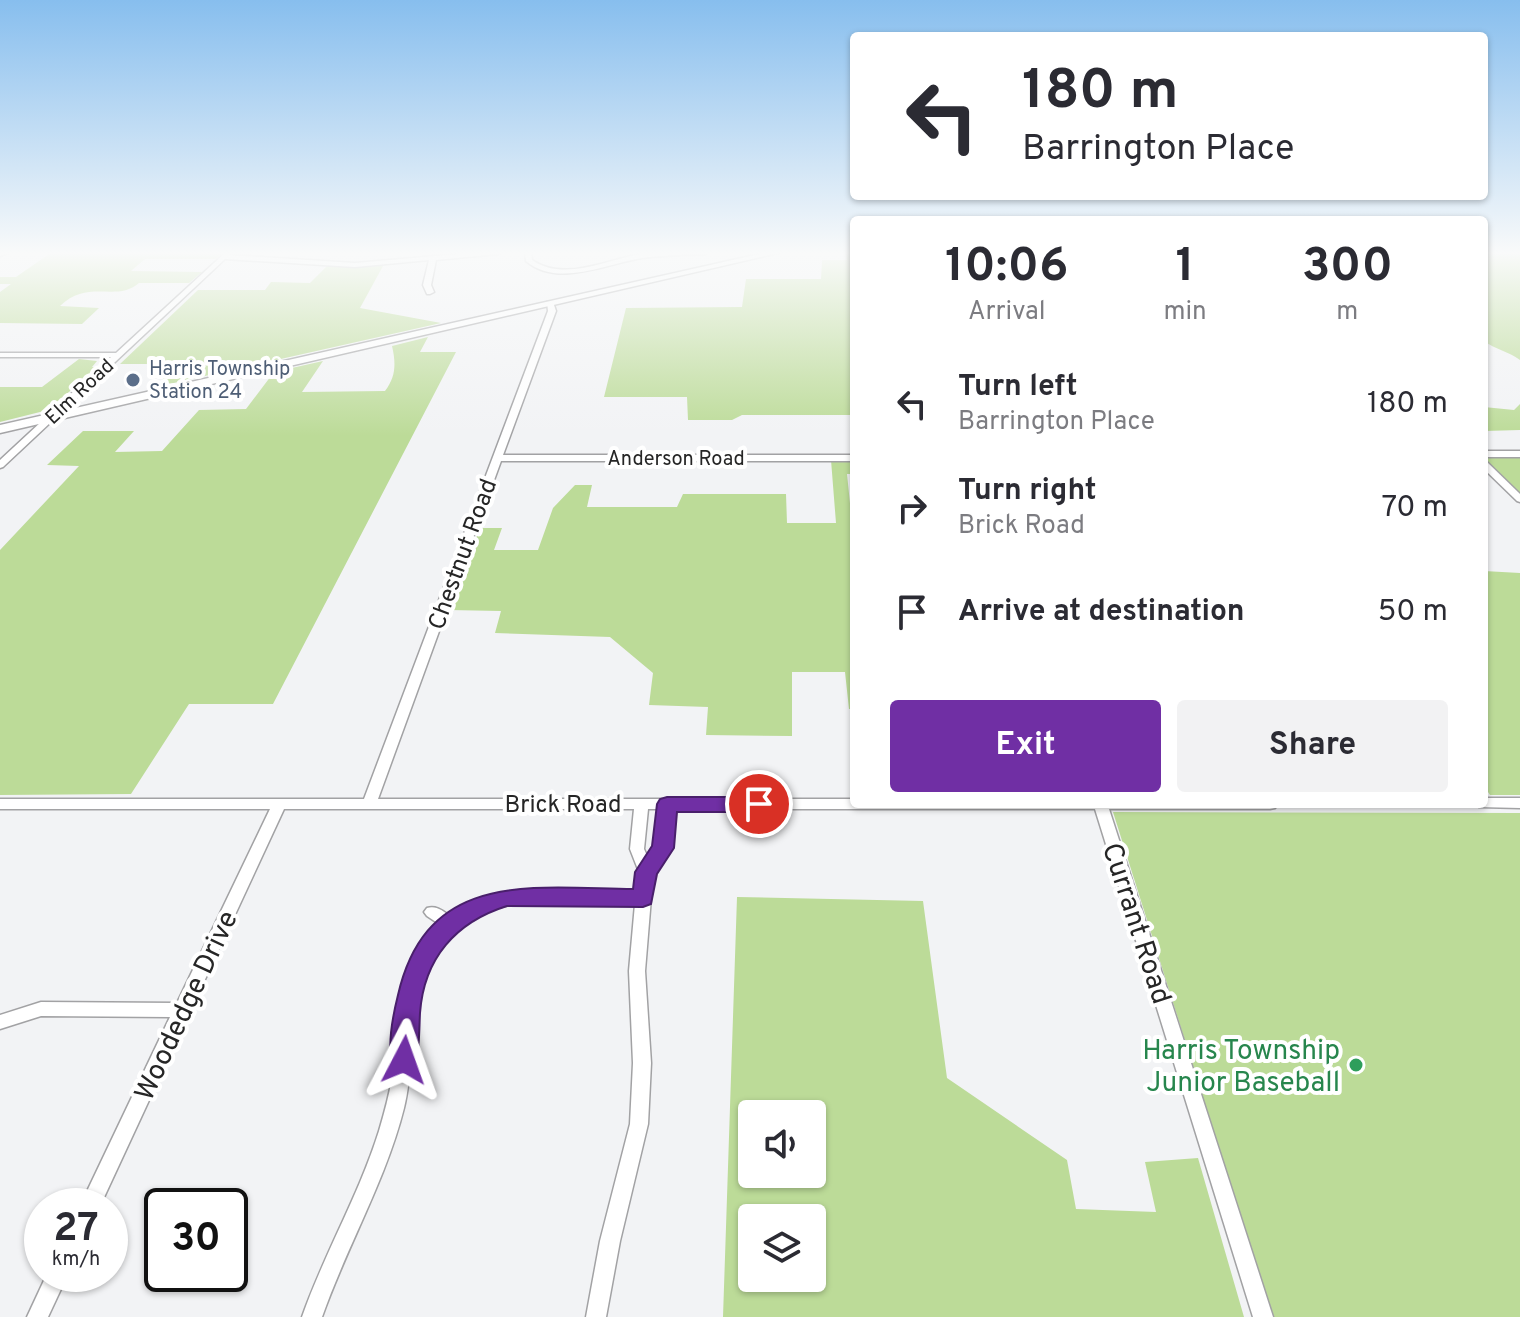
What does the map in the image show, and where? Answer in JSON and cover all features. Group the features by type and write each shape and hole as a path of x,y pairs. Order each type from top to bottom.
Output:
{"main road":[{"path":"0,429 508,313"}],"street":[{"name":"Elm Road","path":"0,465 163,313"},
{"name":"Chestnut Road","path":"369,804 551,313"},
{"path":"0,355 118,355"},
{"path":"1488,454 1520,454"},
{"name":"Anderson Road","path":"497,458 850,458"},
{"path":"1488,468 1520,499"},
{"path":"1488,803 1520,803"},
{"name":"Brick Road","path":"0,804 850,804"},
{"name":"Woodedge Drive","path":"99,1188 279,804"},
{"path":"596,1317 610,1241 639,1124 642,1063 637,971 646,872 637,849 642,804"},
{"path":"646,872 663,848 667,804"},
{"name":"Currant Road","path":"1101,808 1263,1317"},
{"path":"312,1317 384,1143 396,1105 415,973 431,943 450,923 482,905 507,897 643,898"},
{"path":"432,912 450,923"},
{"path":"0,1022 41,1009 183,1010"},
{"path":"37,1317 49,1292"}],"green space":[{"path":"0,313 93,313 82,324 0,323"},
{"path":"173,313 389,313 441,323 156,387 176,364 120,364"},
{"path":"625,313 850,313 850,415 742,415 732,420 688,420 687,397 604,397"},
{"path":"1488,313 1520,313 1520,360 1488,343"},
{"path":"428,337 420,352 456,352 273,704 189,704 131,794 0,795 0,550 79,466 47,465 83,431 134,431 115,452 162,451 199,410 246,409 274,372 323,361 302,392 385,391 394,370 392,346"},
{"path":"79,359 97,361 92,367 98,367 48,410 0,422 0,387 42,387"},
{"path":"1520,404 1520,430 1488,431 1488,407 1514,410"},
{"path":"1520,456 1520,494 1488,463 1488,458"},
{"path":"831,460 850,460 850,474 847,474 850,503 850,709 845,672 792,672 792,736 706,735 708,707 649,705 653,673 610,637 495,633 501,611 449,610 480,528 502,528 494,550 538,550 553,508 575,485 592,485 587,507 677,507 683,494 786,494 787,523 836,523"},
{"path":"1488,571 1520,573 1520,795 1490,795"},
{"name":"Harris Township Junior Baseball","path":"1113,812 1520,813 1520,1317 1272,1317"},
{"path":"737,897 923,901 947,1078 1067,1160 1076,1209 1156,1212 1145,1162 1198,1158 1244,1317 723,1317"}],"place":[{"name":"Harris Township Station 24","path":"133,380"},
{"name":"Harris Township Junior Baseball","path":"1356,1065"}],"route":[{"path":"404,1060 408,1007 415,973 431,943 450,923 482,905 507,897 643,898 646,872 663,848 667,804 759,804"}]}
